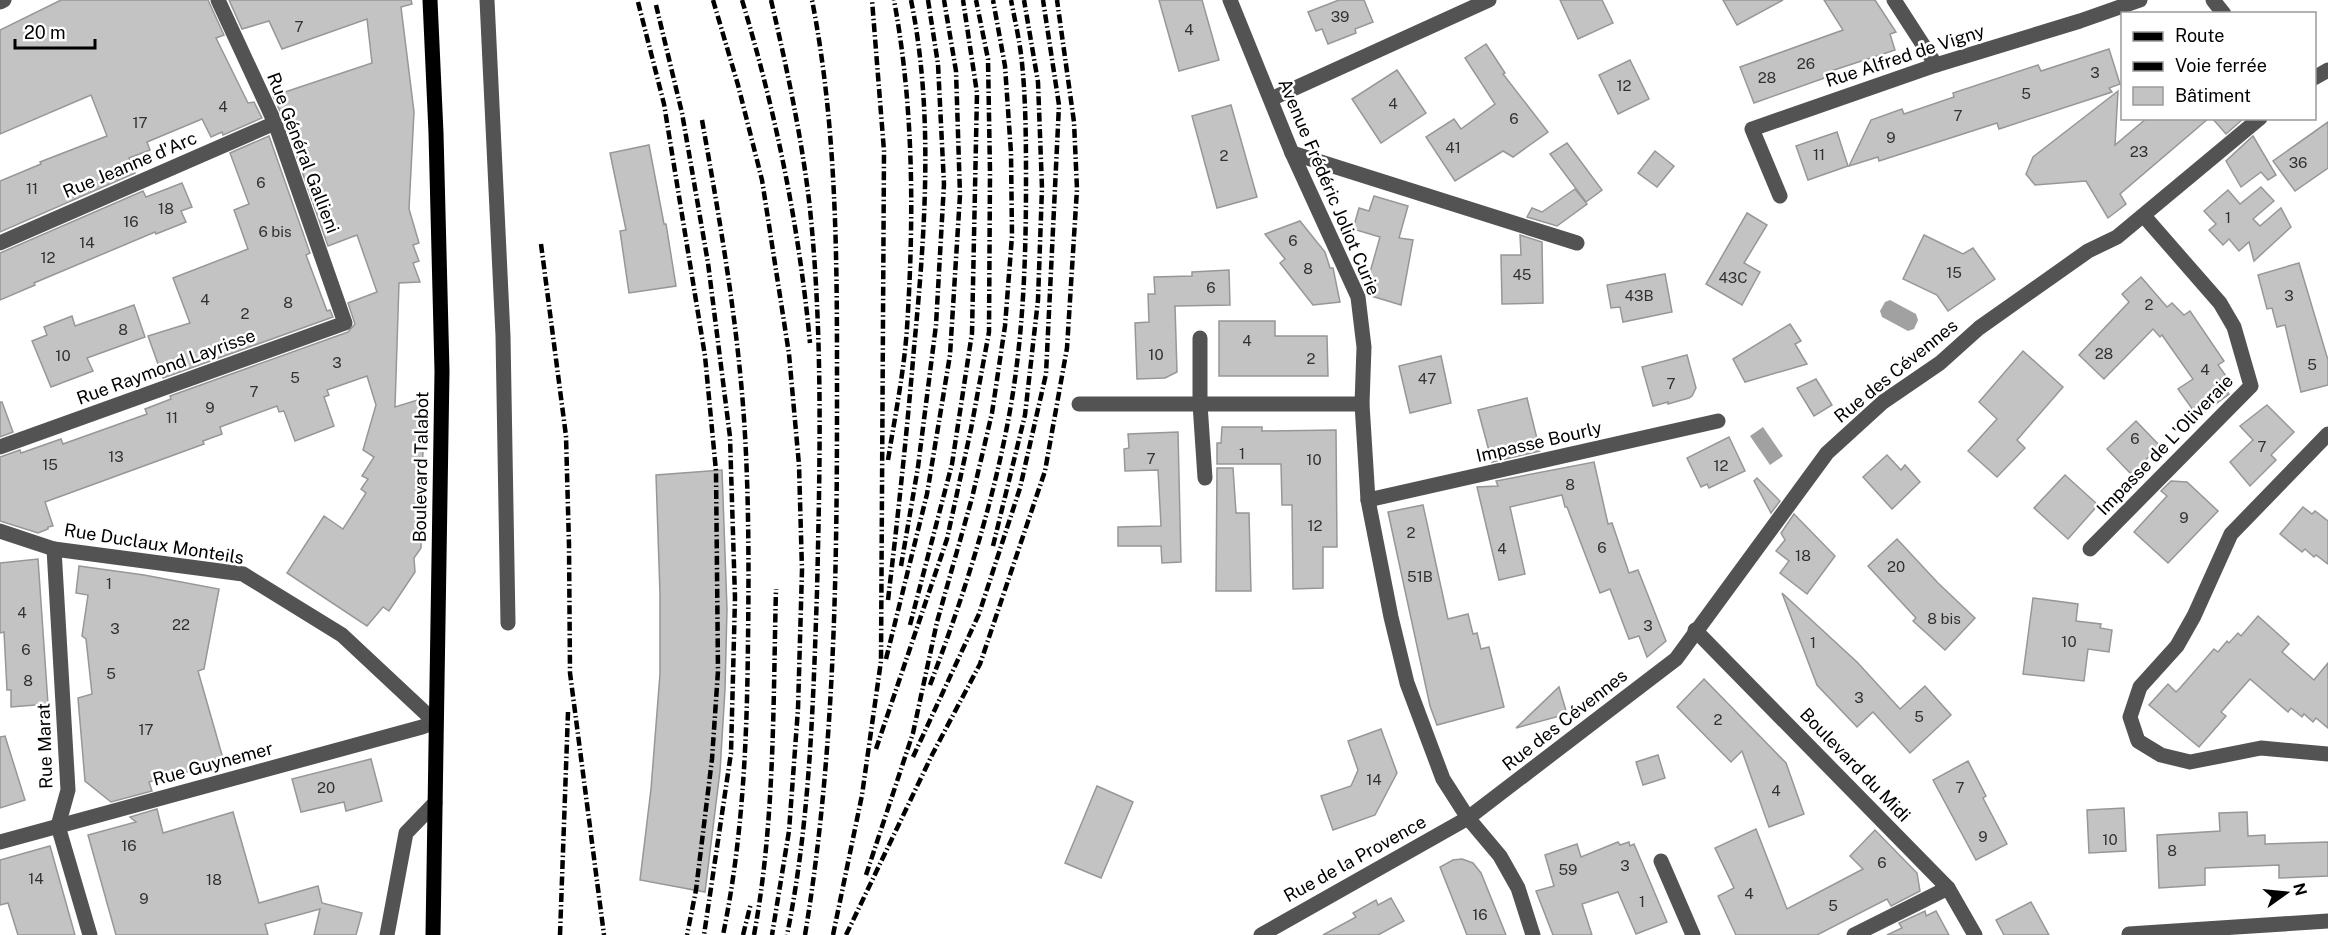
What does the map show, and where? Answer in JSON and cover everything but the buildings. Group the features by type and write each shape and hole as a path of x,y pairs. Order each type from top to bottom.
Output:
{"main road":[{"name":"Boulevard Talabot","path":"430,0 442,371 433,935"}],"street":[{"name":"Rue Général Gallieni","path":"218,0 275,123 345,323"},
{"path":"487,0 503,336 508,623"},
{"name":"Avenue Frédéric Joliot Curie","path":"1230,0 1292,153 1358,297 1364,347 1362,404 1368,500 1390,617 1407,683 1443,779 1468,818 1500,856 1518,888 1533,935"},
{"path":"1271,99 1489,0"},
{"path":"1894,0 1936,65"},
{"name":"Rue Alfred de Vigny","path":"1780,196 1752,129 1936,65 2140,0"},
{"name":"Rue des Cévennes","path":"1468,818 1676,659 1695,630 1827,453 1883,402 1940,363 1979,328 2088,251 2117,237 2258,120"},
{"name":"Rue Jeanne d'Arc","path":"0,243 275,123"},
{"path":"1292,153 1577,243"},
{"name":"Impasse de L'Oliveraie","path":"2090,549 2251,386 2234,327 2220,303 2144,216"},
{"name":"Rue Raymond Layrisse","path":"0,447 345,323"},
{"path":"1200,338 1200,404 1204,478"},
{"path":"1079,404 1362,404"},
{"name":"Impasse Bourly","path":"1368,500 1718,421"},
{"path":"2328,434 2231,534 2194,616 2177,646 2140,687 2130,717 2138,741 2162,755 2190,762 2260,748 2328,754"},
{"name":"Rue Duclaux Monteils","path":"0,531 54,549 243,574 342,635 435,722"},
{"name":"Rue Marat","path":"54,549 68,790 58,826"},
{"name":"Boulevard du Midi","path":"1695,630 1948,888 1975,935"},
{"name":"Rue Guynemer","path":"0,842 422,728 435,722"},
{"path":"387,935 406,833 435,803"},
{"name":"Rue de la Provence","path":"1261,935 1468,818"},
{"path":"58,826 90,935"},
{"path":"1661,861 1693,935"},
{"path":"1854,935 1948,888"},
{"path":"2129,934 2328,921"}],"shaded area":[{"path":"1890,300 1916,314 1918,320 1914,329 1908,331 1882,317 1880,311 1885,302"},
{"path":"1763,427 1783,456 1770,465 1750,436"}],"railway":[{"path":"713,0 762,180 789,354 799,465 802,570 798,709 789,831 772,935"},
{"path":"742,0 776,127 785,170 800,256 810,343"},
{"path":"771,0 794,104 807,182 817,304 820,400 812,721 801,850 787,935"},
{"path":"805,935 815,869 828,737 835,604 837,471 837,303 834,201 827,100 812,0"},
{"path":"833,935 862,795 881,661 884,151 872,0"},
{"path":"888,460 906,344 911,246 909,123 901,41 894,0"},
{"path":"888,600 918,305 924,218 923,86 911,0"},
{"path":"901,566 918,467 936,325 944,184 938,64 928,0"},
{"path":"886,659 927,494 950,355 960,195 956,71 944,0"},
{"path":"910,625 952,464 972,333 977,93 963,0"},
{"path":"876,749 947,539 989,332 988,59 976,0"},
{"path":"866,875 913,733 937,622 972,498 992,413 1005,326 1012,236 1011,153 1005,66 993,0"},
{"path":"930,685 965,586 985,519 1002,450 1018,359 1024,272 1026,139 1022,63 1011,0"},
{"path":"993,546 1025,415 1038,300 1042,188 1038,82 1024,0"},
{"path":"913,757 979,614 1020,488 1046,374 1059,105 1043,0"},
{"path":"846,935 932,755 980,664 1045,471 1067,348 1077,189 1074,122 1057,0"},
{"path":"638,2 664,104 705,356 716,471 718,671 712,759 696,890 687,935"},
{"path":"656,5 682,113 708,263 730,437 735,598 731,753 704,935"},
{"path":"702,120 735,324 742,393 747,486 748,611 745,752 735,862 723,935"},
{"path":"541,244 566,436 570,673 604,935"},
{"path":"754,935 761,892 769,806 776,589"},
{"path":"560,935 568,712"},
{"path":"743,935 751,903"}]}
